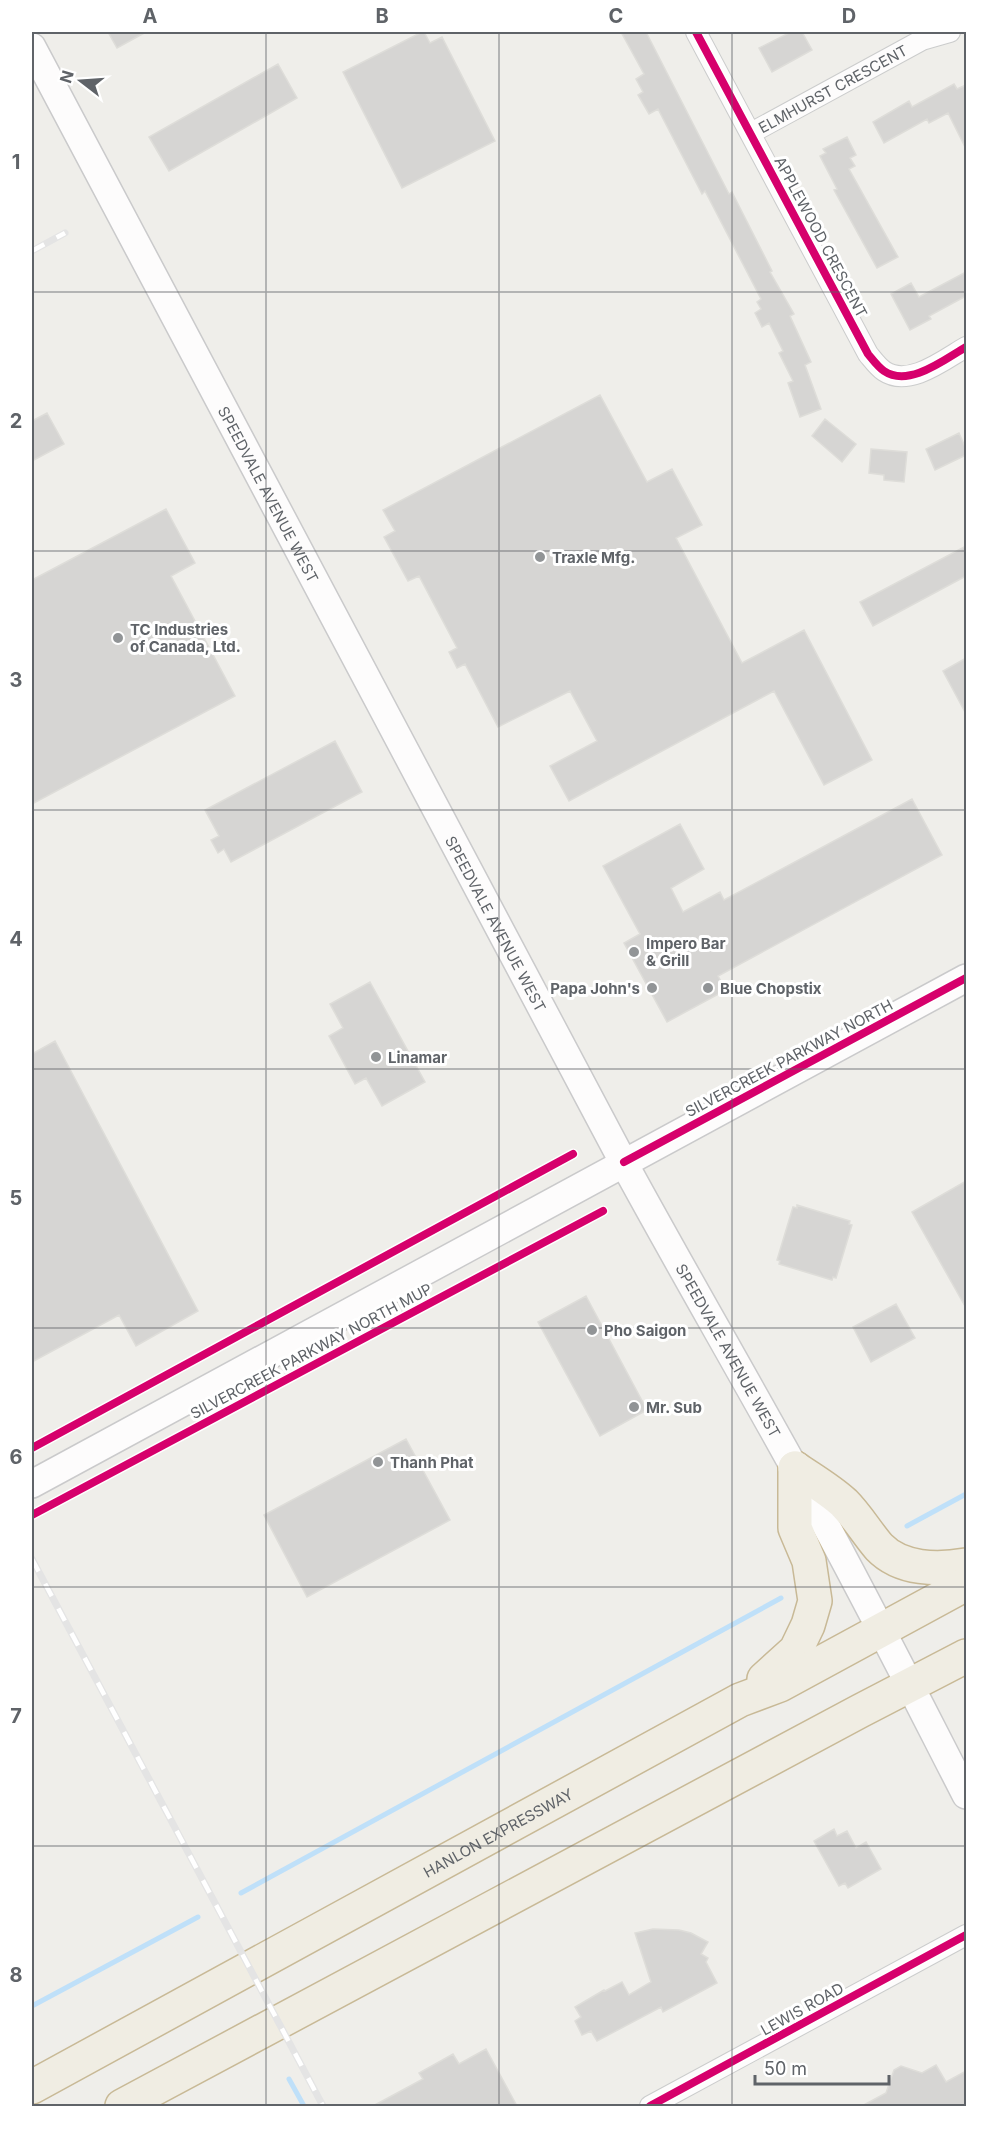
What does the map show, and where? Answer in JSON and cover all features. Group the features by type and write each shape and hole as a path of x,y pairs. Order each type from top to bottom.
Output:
{"highway":[{"path":"795,1468 844,1503 881,1549 900,1560 921,1567 943,1569 966,1565"},
{"path":"740,1700 796,1650 815,1601 809,1561 795,1528 795,1468"},
{"name":"HANLON EXPRESSWAY","path":"32,2087 740,1700 780,1685 966,1584"},
{"path":"122,2106 966,1656"}],"main road":[{"name":"SPEEDVALE AVENUE WEST","path":"32,46 624,1162 795,1468 966,1795"},
{"name":"SILVERCREEK PARKWAY NORTH","path":"32,1484 966,978"}],"street":[{"name":"APPLEWOOD CRESCENT","path":"696,32 868,354 885,372 900,377 919,372 966,347"},
{"name":"ELMHURST CRESCENT","path":"751,133 922,40 950,32"},
{"name":"LEWIS ROAD","path":"650,2106 966,1935"}],"building":[{"path":"108,32 146,32 117,48"},
{"path":"422,32 430,43 442,37 495,141 402,188 343,72"},
{"path":"621,32 646,32 729,194 732,192 772,271 770,272 794,314 790,316 811,362 805,365 821,409 800,417 788,383 793,381 779,353 783,351 769,323 762,327 755,313 761,309 757,302 761,299 705,191 702,194 658,109 649,114 638,95 643,92 636,79 644,74"},
{"path":"791,32 802,32 812,50 772,72 759,48"},
{"path":"278,64 297,98 169,171 149,137"},
{"path":"954,84 957,89 966,85 966,149 948,113 929,123 927,119 884,143 873,122 909,101 912,107"},
{"path":"847,137 856,155 850,158 855,166 849,169 898,257 877,268 834,190 837,189 820,156 826,153 823,149"},
{"path":"966,272 966,296 929,316 931,319 910,330 891,294 911,283 919,297"},
{"name":"Traxle Mfg.","path":"600,395 647,482 672,469 702,525 676,538 742,663 804,630 872,760 824,785 774,691 569,801 550,766 597,741 570,691 498,727 465,664 457,668 449,652 457,648 419,576 408,581 384,537 395,531 383,510"},
{"path":"47,413 64,444 32,461 32,421"},
{"path":"825,419 856,444 842,462 812,436"},
{"path":"959,433 966,449 966,455 935,470 926,449"},
{"path":"871,449 907,452 904,482 884,480 884,475 869,473"},
{"name":"TC Industries of Canada, Ltd.","path":"166,509 195,563 171,576 235,696 32,804 32,580"},
{"path":"966,546 966,576 873,626 860,602"},
{"path":"966,658 966,714 943,671"},
{"path":"335,741 362,792 231,862 224,849 218,853 211,840 219,836 205,810"},
{"path":"912,799 942,855 718,976 726,990 667,1022 624,943 640,934 603,866 680,824 704,869 671,888 683,912 720,892 724,900"},
{"name":"Linamar","path":"370,982 425,1082 382,1106 366,1078 355,1084 329,1036 343,1028 330,1004"},
{"path":"55,1041 198,1311 136,1346 119,1315 32,1362 32,1054"},
{"path":"966,1181 966,1308 912,1212"},
{"path":"797,1205 850,1221 849,1224 852,1225 836,1278 833,1277 832,1280 779,1264 780,1261 777,1260 793,1207 797,1208"},
{"path":"586,1296 647,1410 600,1436 538,1322"},
{"path":"896,1304 915,1338 871,1362 853,1327"},
{"path":"406,1439 450,1520 307,1597 264,1515"},
{"path":"834,1829 837,1836 847,1831 856,1848 866,1842 881,1869 848,1888 845,1883 839,1886 814,1841"},
{"path":"653,1929 679,1930 691,1933 708,1942 701,1954 708,1958 706,1962 717,1983 663,2012 661,2007 597,2041 591,2031 582,2035 575,2021 581,2017 575,2007 622,1982 629,1995 651,1982 635,1933"},
{"path":"486,2049 517,2106 373,2106 423,2079 419,2073 453,2054 459,2064"},
{"path":"936,2065 946,2082 966,2071 966,2106 862,2106 886,2093 894,2070 901,2066 922,2073"}],"waterway":[{"path":"907,1526 966,1494"},
{"path":"241,1893 781,1598"},
{"path":"32,2006 198,1917"},
{"path":"289,2079 304,2106"}],"railway":[{"path":"32,251 65,233"},
{"path":"32,1559 323,2106"}],"cycle path":[{"path":"696,32 868,354 884,371 904,376 927,370 966,347"},
{"path":"624,1162 966,978"},
{"path":"32,1448 573,1154"},
{"name":"SILVERCREEK PARKWAY NORTH MUP","path":"32,1515 603,1211"},
{"path":"650,2106 966,1935"}],"place":[{"name":"Traxle Mfg.","path":"540,557"},
{"name":"TC Industries of Canada, Ltd.","path":"118,638"},
{"name":"Impero Bar & Grill","path":"634,952"},
{"name":"Papa John's","path":"652,988"},
{"name":"Blue Chopstix","path":"708,988"},
{"name":"Linamar","path":"376,1057"},
{"name":"Pho Saigon","path":"592,1330"},
{"name":"Mr. Sub","path":"634,1407"},
{"name":"Thanh Phat","path":"378,1462"}]}
